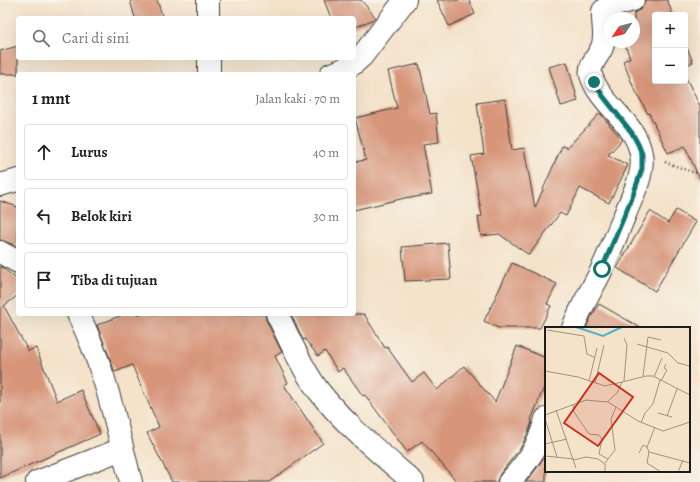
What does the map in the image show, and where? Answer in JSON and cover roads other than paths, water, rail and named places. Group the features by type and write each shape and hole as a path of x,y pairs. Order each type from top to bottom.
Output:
{"street":[{"path":"208,0 208,16"},
{"path":"337,72 353,64 362,56 405,0"},
{"path":"573,327 602,269 633,195 642,169 642,154 638,144 632,133 603,96 594,82 591,73 592,66 603,46 603,11 606,8 633,0"},
{"path":"209,60 209,72"},
{"path":"0,185 16,181"},
{"path":"0,252 16,261"},
{"path":"79,316 89,335 106,384 131,482"},
{"path":"278,316 297,354 318,389 346,422 413,482"},
{"path":"509,482 523,468 531,457 545,422"},
{"path":"37,482 122,449"}]}
